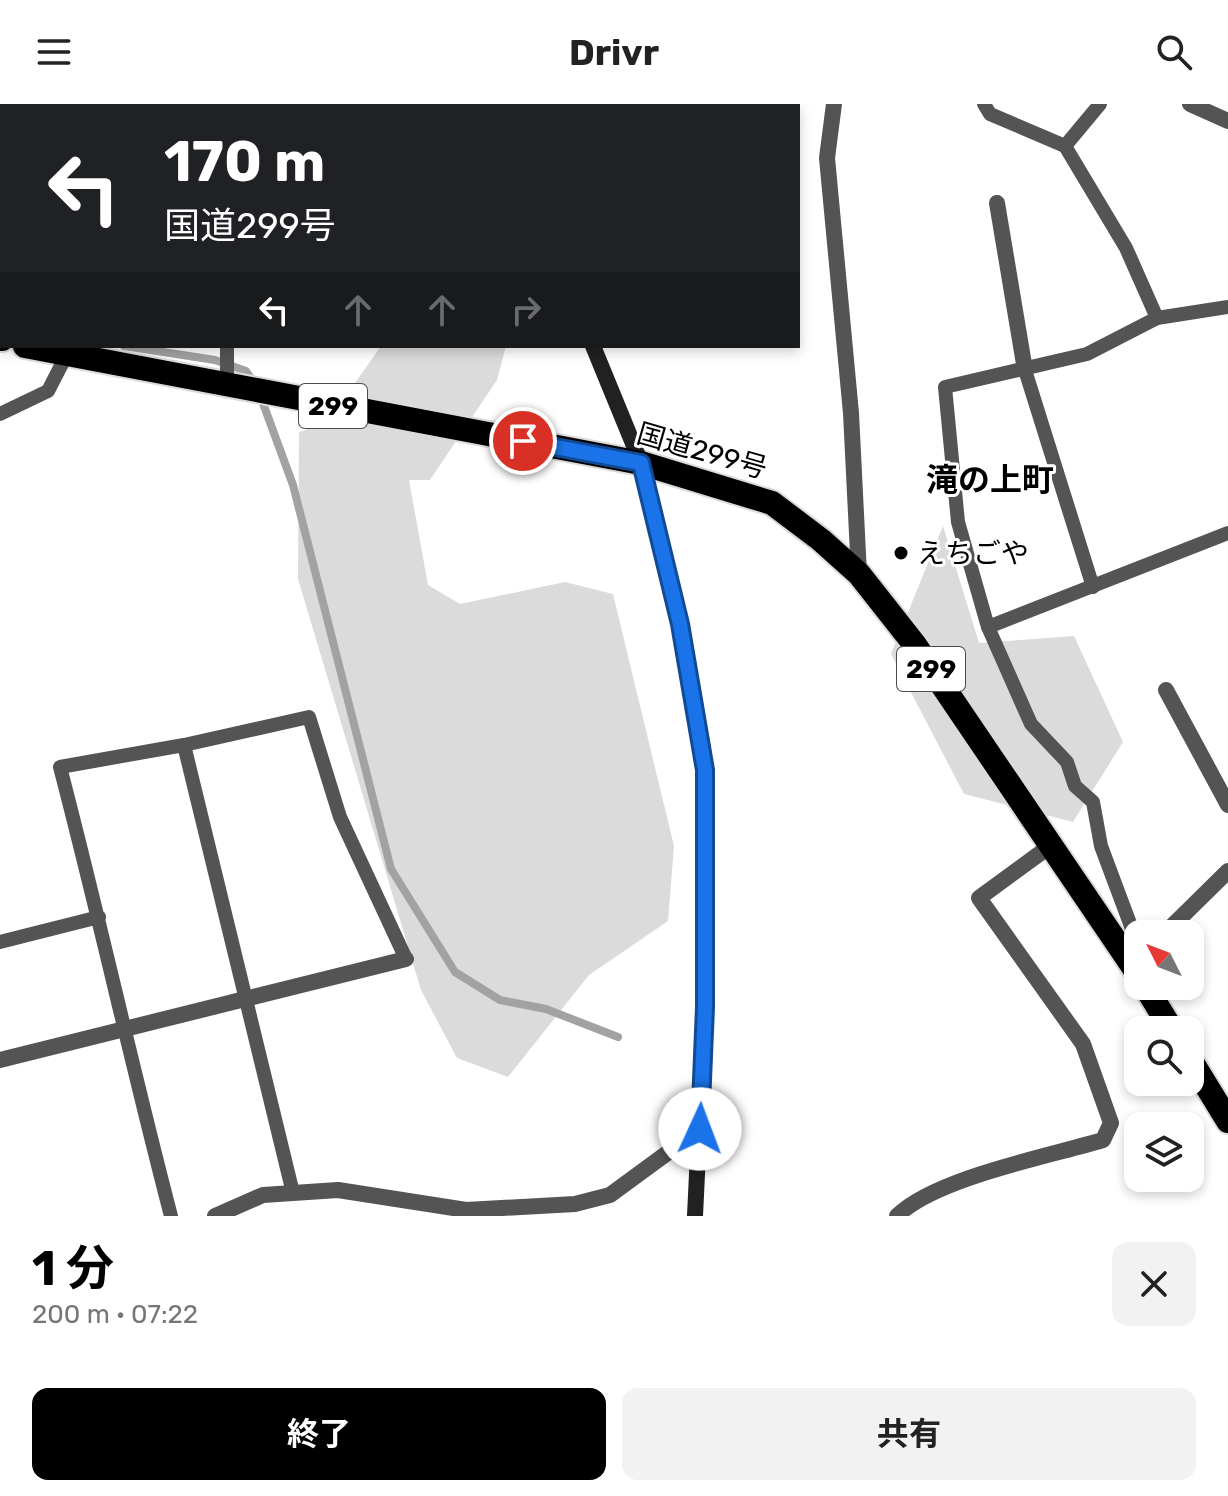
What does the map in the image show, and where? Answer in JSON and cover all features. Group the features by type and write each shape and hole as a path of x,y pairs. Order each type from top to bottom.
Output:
{"highway":[{"name":"国道299号","path":"36,348 641,463 772,503 859,574 915,645 1050,846 1124,946"},
{"path":"1204,1082 1228,1121"}],"street":[{"path":"834,104 827,158 851,413 859,574"},
{"path":"1190,104 1228,121"},
{"path":"997,203 1025,370"},
{"path":"594,348 641,463 680,624 705,770 705,1007 695,1216"},
{"path":"1166,690 1228,805"},
{"path":"897,1216 910,1204 966,1181 1103,1140 1111,1123 1083,1044 979,898 1050,846"},
{"path":"1178,920 1228,871"},
{"path":"0,1060 406,959"},
{"path":"215,1216 263,1195 338,1190 466,1210 575,1204 610,1195 700,1129"}],"lane":[{"path":"984,104 990,114 1065,146 1126,248 1157,318"},
{"path":"1065,146 1100,104"},
{"path":"1124,920 1101,846 1093,802 1075,786 1067,762 1031,724 988,627 958,522 945,387 1087,354 1157,318 1228,307"},
{"path":"227,348 227,386"},
{"path":"0,414 48,391 58,352"},
{"path":"1025,370 1093,587"},
{"path":"988,627 1228,533"},
{"path":"171,1216 122,1029 99,917 60,767 184,745 309,717 340,817 406,959"},
{"path":"184,745 293,1193"},
{"path":"0,942 99,917"}],"shaded area":[{"path":"380,348 505,348 497,380 430,480 409,480 428,585 460,604 565,582 613,594 674,846 668,921 589,975 508,1077 457,1058 421,990 298,579 299,432 327,423"},
{"path":"943,526 979,643 1074,636 1123,742 1073,822 964,794 891,654"}],"waterway":[{"path":"137,348 215,360 246,371 257,387 293,485 391,869 455,972 500,1000 546,1009 618,1037"}],"place":[{"name":"えちごや","path":"901,553"}],"district":[{"name":"滝の上町","path":"990,480"}],"route":[{"path":"523,441 641,463 680,624 705,770 705,1007 700,1129"}]}
